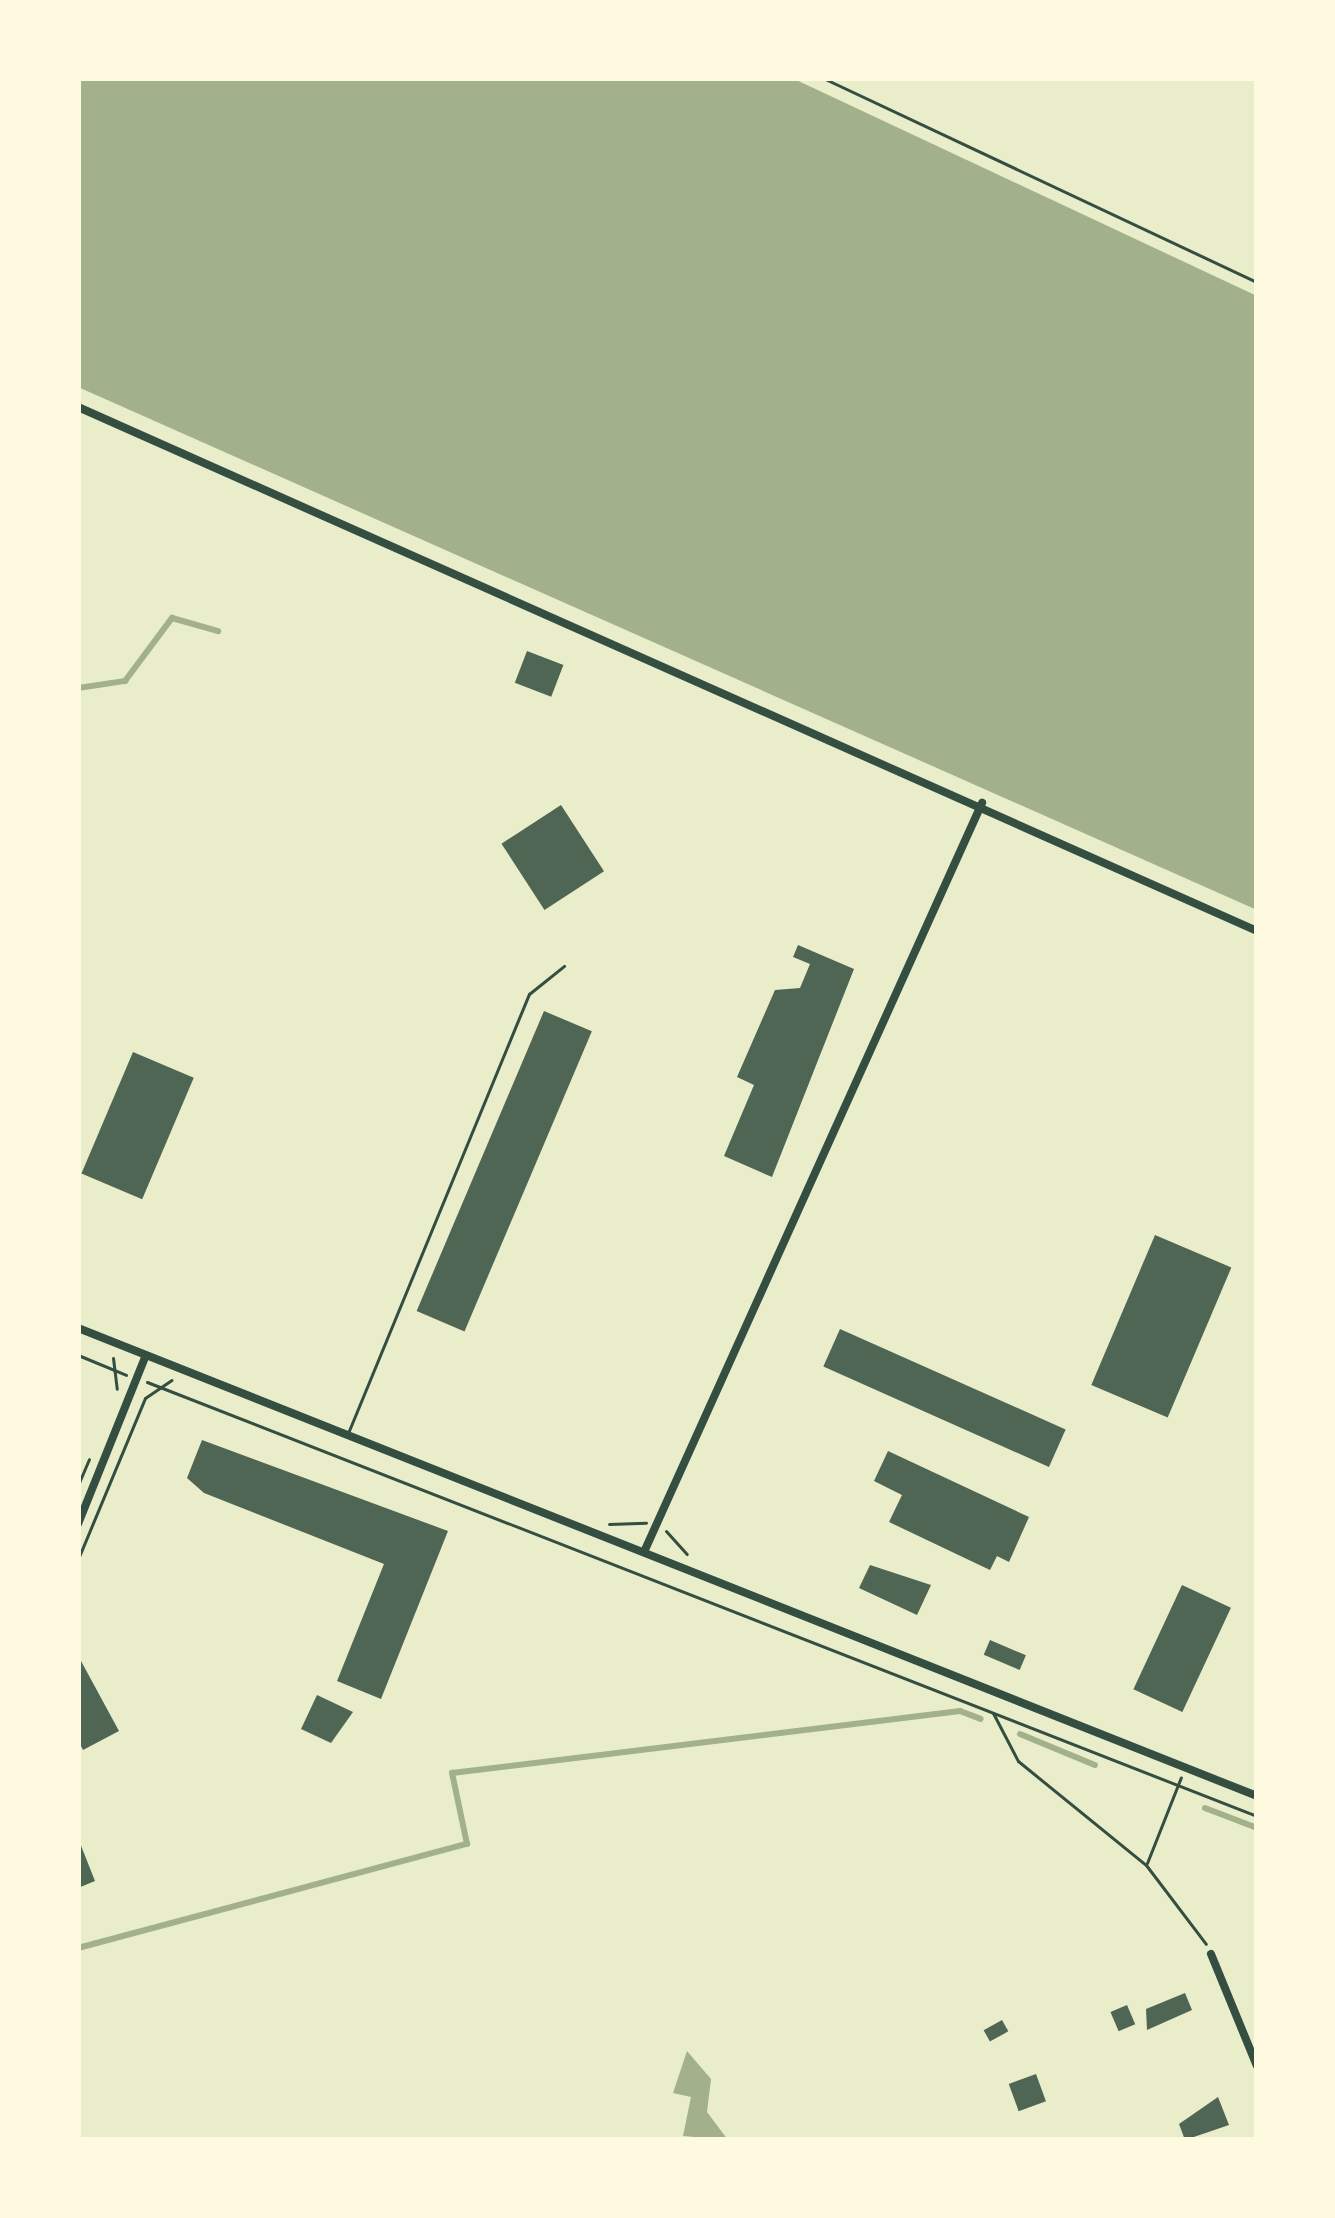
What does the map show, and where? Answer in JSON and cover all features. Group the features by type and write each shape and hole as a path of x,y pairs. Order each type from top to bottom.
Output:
{"street":[{"path":"78,407 982,803 1257,931"},
{"path":"644,1552 982,803"},
{"path":"78,1328 1257,1796"},
{"path":"78,1524 146,1355"},
{"path":"1211,1954 1257,2066"}],"lane":[{"path":"823,78 1257,282"},
{"path":"347,1435 529,994 564,966"}],"path":[{"path":"114,1354 115,1396"},
{"path":"78,1355 125,1374"},
{"path":"78,1559 145,1398 174,1377"},
{"path":"151,1384 1257,1816"},
{"path":"78,1485 93,1449"},
{"path":"992,1711 1050,1795 1146,1865 1200,1932"},
{"path":"1146,1865 1184,1767"}],"shaded area":[{"path":"78,78 792,78 1257,296 1257,910 78,387"},
{"path":"687,2051 711,2079 707,2112 728,2140 683,2136 691,2097 673,2093"}],"building":[{"path":"527,651 563,665 551,697 515,683"},
{"path":"561,805 604,871 544,910 501,844"},
{"path":"798,945 854,969 772,1177 724,1156 754,1085 737,1077 775,990 800,988 810,964 793,957"},
{"path":"544,1011 592,1031 464,1331 417,1311"},
{"path":"133,1052 194,1078 142,1199 81,1174"},
{"path":"1155,1235 1231,1267 1168,1417 1091,1385"},
{"path":"840,1329 1066,1429 1049,1467 823,1366"},
{"path":"202,1440 448,1531 381,1699 337,1681 384,1564 204,1493 187,1478"},
{"path":"888,1451 1029,1517 1009,1562 997,1556 990,1570 889,1522 902,1495 874,1481"},
{"path":"870,1565 931,1585 917,1615 859,1588"},
{"path":"1182,1585 1231,1608 1182,1712 1133,1689"},
{"path":"990,1640 1026,1655 1020,1670 984,1655"},
{"path":"81,1661 119,1731 83,1750 78,1740"},
{"path":"317,1695 353,1712 331,1743 301,1729"},
{"path":"78,1838 95,1881 78,1888"},
{"path":"1185,1993 1192,2010 1147,2030 1146,2009"},
{"path":"1127,2005 1135,2024 1119,2031 1110,2012"},
{"path":"1002,2020 1008,2031 990,2042 984,2030"},
{"path":"1036,2074 1046,2101 1019,2111 1009,2084"},
{"path":"1218,2097 1229,2125 1185,2140 1179,2124"}],"waterway":[{"path":"78,688 125,681 172,618 218,631"},
{"path":"78,1948 467,1844 452,1773 960,1711 981,1719"},
{"path":"1020,1734 1095,1765"},
{"path":"1205,1808 1257,1828"}]}
